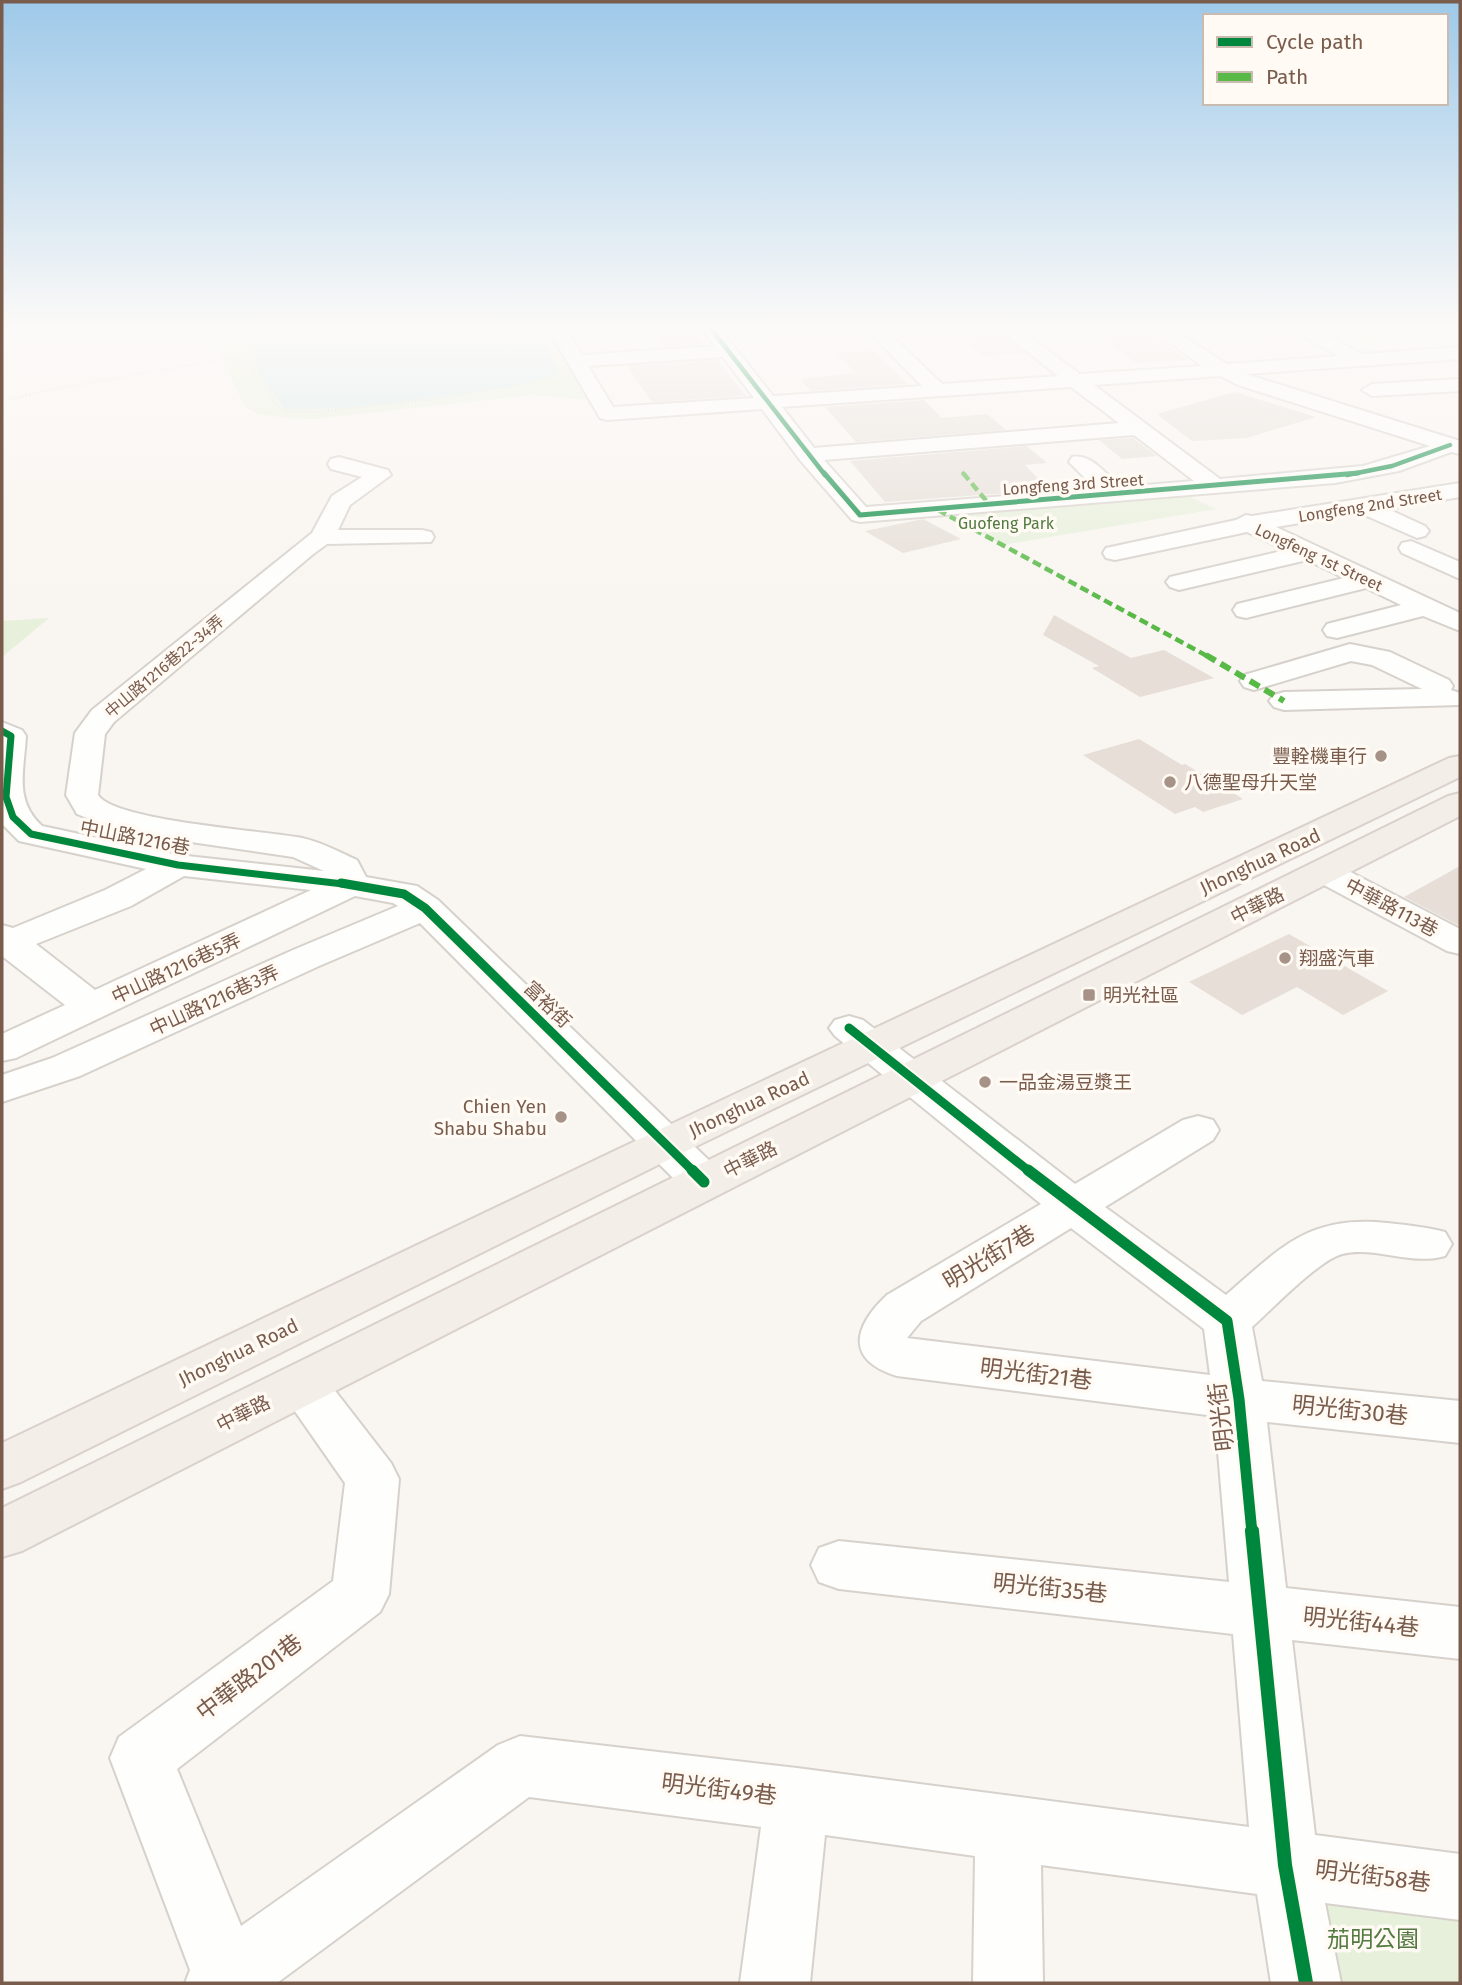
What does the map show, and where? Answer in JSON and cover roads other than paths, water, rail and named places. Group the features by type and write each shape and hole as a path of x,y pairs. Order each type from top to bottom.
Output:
{"main road":[{"name":"Jhonghua Road","path":"2,1467 665,1144 860,1037 1460,765"},
{"name":"中華路","path":"2,1534 1460,803"}],"street":[{"path":"783,423 808,455 1140,428"},
{"path":"1133,423 1215,486"},
{"path":"1377,423 1455,446"},
{"path":"1071,434 1110,463"},
{"name":"Longfeng 3rd Street","path":"808,455 860,515 1335,479 1381,471 1455,446"},
{"path":"1080,462 1116,495"},
{"name":"中山路1216巷22~34弄","path":"339,464 380,475 340,501 323,537 103,716 90,733 82,795 89,807 122,822 301,848 345,867 350,885"},
{"name":"Longfeng 2nd Street","path":"1115,553 1250,524 1418,499 1460,490"},
{"name":"Longfeng 1st Street","path":"1177,491 1459,622"},
{"path":"1418,499 1450,514"},
{"path":"1366,507 1460,571"},
{"path":"323,537 422,537"},
{"path":"1179,582 1309,552"},
{"path":"1246,610 1368,580"},
{"path":"1337,630 1426,607"},
{"path":"1254,681 1350,652 1380,658 1449,692"},
{"path":"1284,701 1401,697 1449,692"},
{"name":"中山路1216巷","path":"2,731 11,736 6,797 7,822 31,834 178,865 350,885"},
{"path":"4,941 118,898 178,865"},
{"name":"中華路113巷","path":"1323,872 1460,943"},
{"name":"富裕街","path":"350,885 404,894 425,908 704,1182"},
{"name":"中山路1216巷5弄","path":"2,1049 350,885"},
{"name":"中山路1216巷3弄","path":"2,1089 66,1067 306,958 425,908"},
{"path":"4,941 93,1008"},
{"path":"860,1037 1073,1206 1227,1321 1287,1270 1331,1240 1365,1238 1429,1244"},
{"name":"明光街7巷","path":"904,1308 1198,1130"},
{"name":"明光街21巷","path":"904,1308 888,1324 882,1336 883,1345 897,1357 1239,1399"},
{"name":"明光街","path":"1227,1321 1239,1399 1285,1865 1306,1983"},
{"name":"中華路201巷","path":"224,1981 141,1758 360,1594 372,1479 301,1384"},
{"name":"明光街30巷","path":"1239,1399 1460,1422"},
{"name":"明光街35巷","path":"839,1565 1261,1612"},
{"name":"明光街44巷","path":"1261,1612 1460,1633"},
{"name":"明光街49巷","path":"224,1981 520,1766 797,1799 1008,1830 1285,1865"},
{"path":"775,1983 797,1799"},
{"path":"1008,1830 1008,1983"},
{"name":"明光街58巷","path":"1285,1865 1460,1887"}],"place":[{"name":"豐輇機車行","path":"1381,756"},
{"name":"八德聖母升天堂","path":"1170,782"},
{"name":"翔盛汽車","path":"1285,958"},
{"name":"明光社區","path":"1089,995"},
{"name":"一品金湯豆漿王","path":"985,1082"},
{"name":"Chien Yen Shabu Shabu","path":"561,1117"}],"park label":[{"name":"Guofeng Park","path":"1006,523"},
{"name":"茄明公園","path":"1373,1939"}]}
